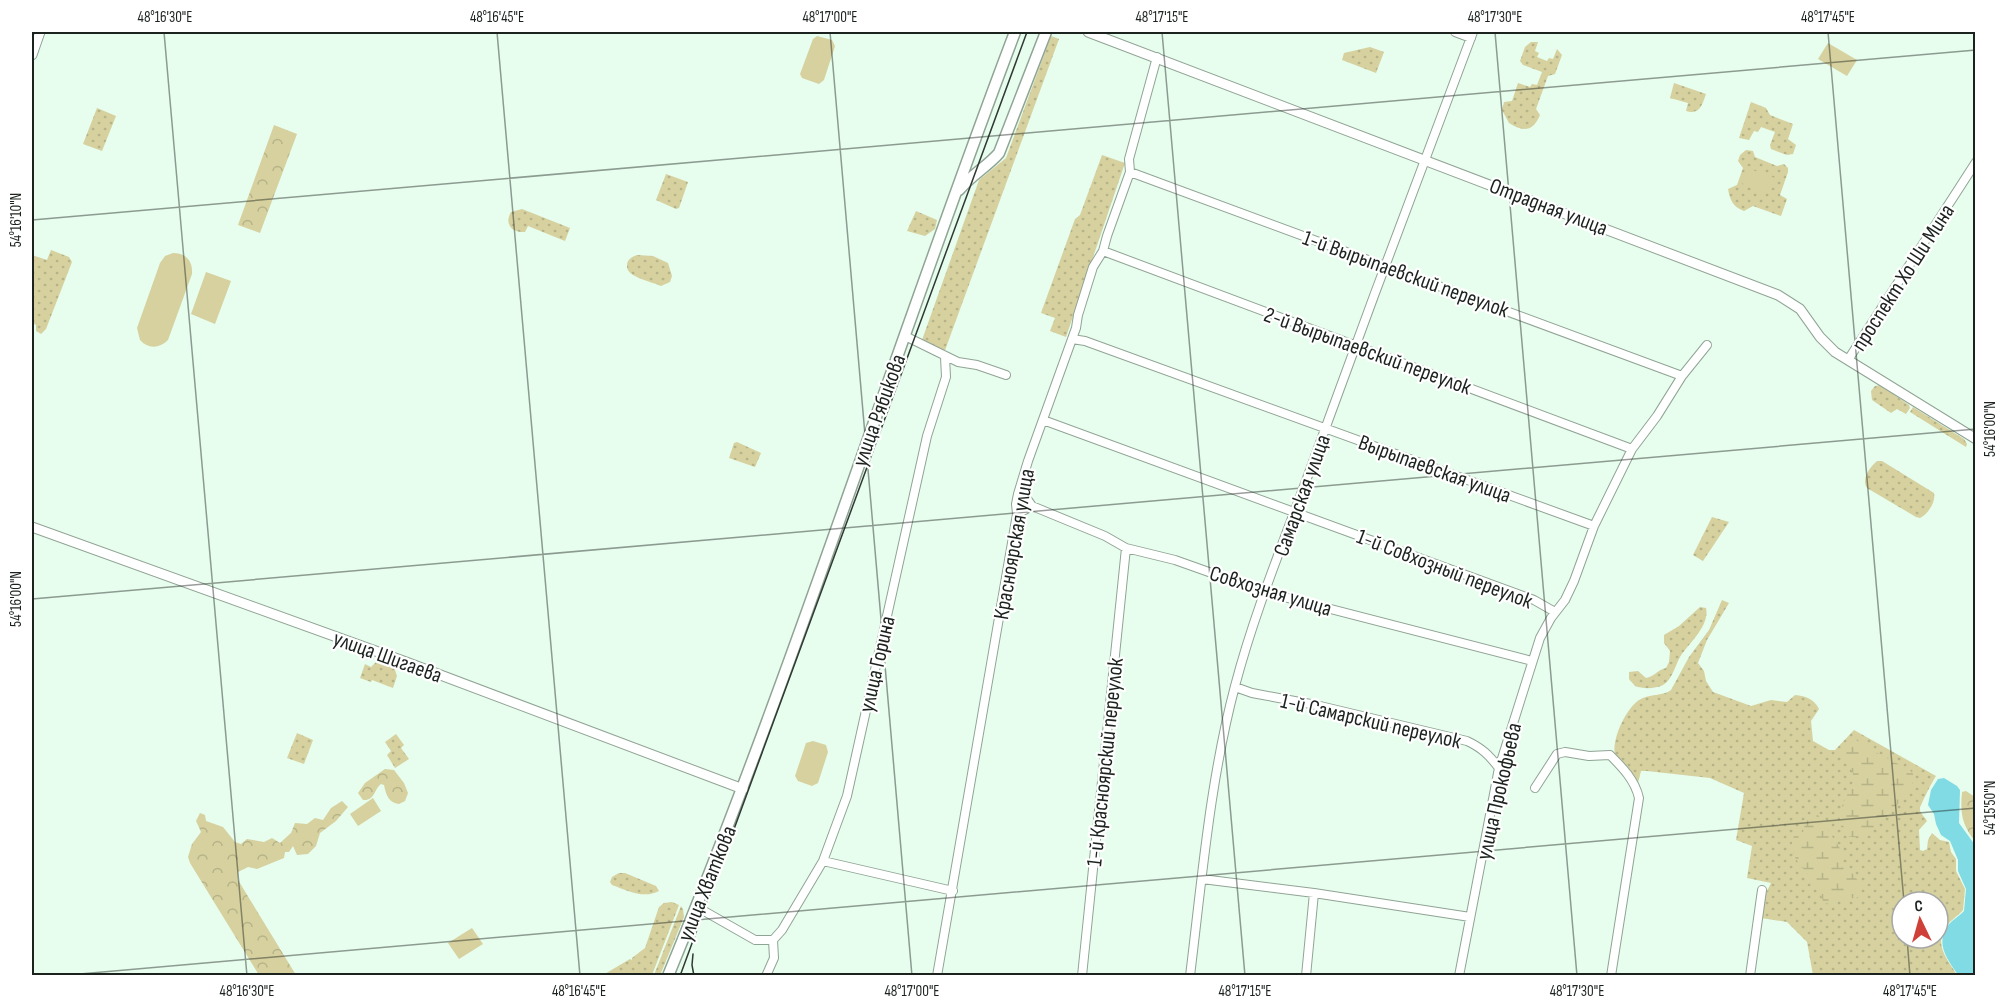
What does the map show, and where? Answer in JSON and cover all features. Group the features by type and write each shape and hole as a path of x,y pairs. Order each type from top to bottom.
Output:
{"main road":[{"name":"улица Рябикова","path":"743,789 1015,32"},
{"path":"955,194 999,153 1046,32"},
{"name":"улица Хваткова","path":"668,975 743,789"}],"street":[{"path":"32,55 40,32"},
{"name":"Отрадная улица","path":"1089,32 1779,296 1800,309 1820,337 1835,352 1976,439"},
{"path":"1455,32 1472,35"},
{"name":"Самарская улица","path":"1190,975 1218,765 1235,687 1265,592 1472,35"},
{"name":"Красноярская улица","path":"937,975 1017,514 1016,504 1028,460 1072,339 1095,262 1103,251 1130,172 1129,159 1157,57"},
{"name":"проспект Хо Ши Мина","path":"1848,360 1976,162"},
{"name":"1-й Вырыпаевский переулок","path":"1130,172 1682,376"},
{"name":"2-й Вырыпаевский переулок","path":"1103,251 1632,448"},
{"path":"904,336 945,357 1006,375"},
{"name":"Вырыпаевская улица","path":"1072,339 1085,341 1594,526"},
{"name":"1-й Совхозный переулок","path":"1043,420 1534,600 1556,612 1574,581 1594,526 1632,448 1682,376 1707,345"},
{"name":"улица Горина","path":"773,940 782,930 823,861 847,796 927,436 946,377 945,357"},
{"path":"1017,514 1032,506 1020,489"},
{"name":"Совхозная улица","path":"1032,506 1105,536 1126,548 1175,560 1265,592 1532,661"},
{"name":"улица Шигаева","path":"32,527 406,662 743,789"},
{"name":"1-й Красноярский переулок","path":"1082,975 1126,548"},
{"name":"улица Прокофьева","path":"1460,975 1499,768 1540,638 1556,612"},
{"name":"1-й Самарский переулок","path":"1235,687 1252,693 1316,705 1467,741 1480,747 1499,768"},
{"path":"1535,788 1557,754 1565,752 1589,756 1610,755 1623,768 1636,788 1639,798 1611,975"},
{"path":"823,861 953,891"},
{"path":"1202,879 1314,893 1470,917"},
{"path":"1750,975 1762,890"},
{"path":"1306,975 1314,893"},
{"path":"697,907 755,940 773,940 774,958 766,975"}],"green space":[{"path":"817,36 832,40 835,46 824,80 819,84 802,78 800,74 813,39"},
{"path":"1051,36 1059,39 944,353 922,340 979,180 1006,158"},
{"path":"1531,42 1538,42 1535,51 1539,53 1537,57 1547,61 1549,58 1553,59 1557,49 1562,55 1555,74 1548,76 1536,109 1540,115 1537,121 1531,127 1523,129 1509,123 1502,110 1504,102 1512,101 1518,83 1530,87 1532,84 1537,85 1542,72 1523,65 1520,61 1525,47"},
{"path":"1828,43 1857,60 1847,76 1818,59"},
{"path":"1370,47 1384,52 1376,73 1342,60 1344,53"},
{"path":"1674,83 1706,94 1700,108 1694,112 1686,111 1688,103 1670,98"},
{"path":"1751,102 1766,108 1770,115 1793,124 1788,139 1796,145 1793,154 1787,155 1771,149 1770,145 1775,132 1761,127 1758,132 1754,131 1749,140 1739,138"},
{"path":"97,108 116,116 102,151 83,144"},
{"path":"274,125 297,134 260,233 238,225"},
{"path":"1746,150 1753,151 1755,157 1777,166 1784,164 1788,168 1780,195 1787,199 1781,216 1753,206 1744,211 1731,200 1728,189 1737,185 1743,168 1738,161 1740,155"},
{"path":"1102,155 1125,163 1066,337 1050,331 1055,318 1041,313 1075,219 1080,215"},
{"path":"1747,168 1775,178 1770,194 1741,183"},
{"path":"666,174 688,182 679,208 676,209 656,200"},
{"path":"522,209 570,228 565,241 528,226 525,232 516,231 510,227 508,220 511,212"},
{"path":"916,211 937,220 935,229 925,236 907,231"},
{"path":"51,250 69,257 72,262 46,329 41,334 36,331 36,325 32,323 32,255 47,260"},
{"path":"173,253 182,254 188,259 192,274 168,340 161,345 150,346 140,340 137,328 160,263 165,256"},
{"path":"637,255 653,256 668,263 672,276 670,282 661,286 640,279 631,273 628,270 628,262"},
{"path":"206,272 231,281 215,324 191,314"},
{"path":"1880,385 1909,405 1910,408 1906,414 1897,409 1891,413 1872,400 1871,391 1875,386"},
{"path":"1913,407 1964,439 1966,447 1910,412"},
{"path":"737,442 761,453 755,467 729,458 734,443"},
{"path":"1877,461 1882,461 1934,493 1933,504 1926,514 1920,518 1916,517 1867,488 1866,477"},
{"path":"1712,517 1729,522 1703,561 1693,555"},
{"path":"1722,600 1729,603 1707,640 1698,663 1713,692 1751,706 1771,700 1787,702 1795,695 1806,697 1812,700 1819,709 1811,721 1813,741 1829,750 1835,750 1854,730 1936,776 1920,808 1927,821 1919,830 1920,850 1927,849 1932,833 1940,840 1949,842 1951,852 1956,859 1956,871 1965,889 1963,910 1950,923 1950,890 1890,890 1890,950 1943,950 1957,975 1813,975 1807,942 1787,922 1761,918 1763,899 1771,883 1747,878 1752,846 1736,840 1744,793 1710,778 1647,771 1641,771 1638,783 1615,755 1614,748 1618,731 1626,714 1637,701 1671,690 1689,657 1709,630"},
{"path":"1700,607 1706,608 1705,621 1680,657 1669,680 1656,687 1635,686 1629,679 1629,672 1638,671 1646,678 1666,668 1670,651 1664,643 1664,635 1679,626"},
{"path":"377,661 394,667 397,676 393,688 360,678 365,664 371,667"},
{"path":"297,733 313,740 304,764 287,758"},
{"path":"396,734 404,745 401,748 409,759 395,768 387,755 391,751 385,742"},
{"path":"1850,738 1910,770 1913,774 1909,790 1883,820 1868,833 1852,837 1844,834 1840,824 1841,808 1851,787 1853,774 1839,750"},
{"path":"813,741 826,745 828,752 818,783 812,786 798,781 795,776 806,743"},
{"path":"385,769 394,770 404,783 408,793 405,801 399,804 390,800 384,785 381,784 370,799 363,800 358,793 365,783"},
{"path":"1966,791 1975,797 1975,841 1967,830 1962,813 1962,792"},
{"path":"373,798 381,811 358,826 350,814"},
{"path":"342,801 348,807 336,821 320,833 316,846 308,854 297,855 293,846 289,852 285,852 284,858 257,869 248,867 238,872 238,880 296,975 259,975 190,863 188,857 192,844 201,832 196,821 200,813 205,815 206,821 223,827 235,842 241,844 247,839 264,842 272,838 280,843 291,833 295,823 307,824 315,818 323,820 331,808"},
{"path":"1818,815 1841,850 1841,863 1858,881 1861,896 1831,904 1824,903 1817,885 1795,857 1792,850 1794,836 1803,832 1808,818"},
{"path":"625,873 656,886 659,891 642,894 612,885 610,882 612,877"},
{"path":"672,902 679,905 652,975 603,975 630,959 632,960 645,948 659,907 664,903"},
{"path":"681,906 684,917 660,975 654,975"},
{"path":"472,928 483,944 459,959 448,943"}],"water":[{"path":"1944,778 1960,790 1959,823 1975,845 1975,975 1958,975 1944,950 1950,950 1950,923 1964,911 1966,889 1958,871 1958,860 1950,841 1941,835 1934,814 1928,805 1931,790 1938,779"}],"tram line":[{"path":"680,976 1027,32"},
{"path":"693,954 694,976"}]}
